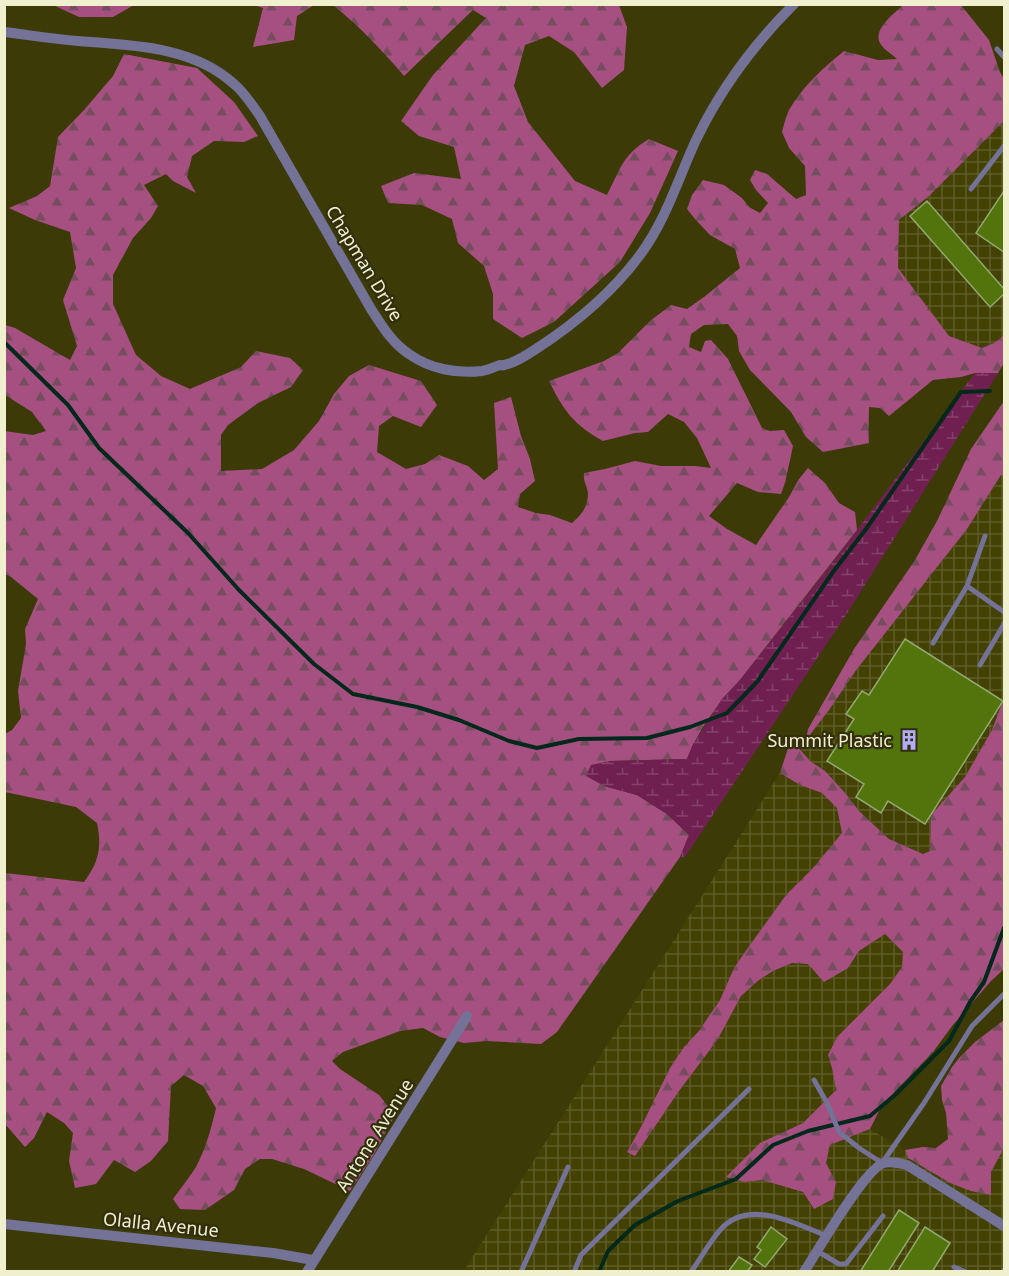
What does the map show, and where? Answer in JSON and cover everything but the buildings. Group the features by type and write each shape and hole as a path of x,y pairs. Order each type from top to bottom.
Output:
{"street":[{"name":"Chapman Drive","path":"4,32 170,52 192,58 228,79 249,100 260,116 387,334 409,355 427,365 456,372 469,372 493,369 523,357 572,324 610,291 653,236 672,199 696,140 736,72 754,47 794,4"},
{"name":"Antone Avenue","path":"307,1272 467,1016"},
{"path":"804,1272 867,1175 882,1163 895,1162 907,1165 1005,1226"},
{"name":"Olalla Avenue","path":"4,1224 273,1253 314,1260"}],"lane":[{"path":"997,49 1005,57"},
{"path":"971,189 1005,146"},
{"path":"933,643 967,586 985,536"},
{"path":"967,586 1005,612"},
{"path":"980,665 1005,624"},
{"path":"814,1080 839,1132 859,1149 882,1163 924,1103 972,1026 1005,994"},
{"path":"574,1272 582,1255 749,1089"},
{"path":"521,1272 568,1167"},
{"path":"691,1272 721,1229 729,1222 743,1216 754,1214 779,1217 827,1236"},
{"path":"818,1251 839,1264 846,1264 883,1216"},
{"path":"954,1267 966,1272"}],"shaded area":[{"path":"1004,121 1004,335 994,343 982,348 949,336 898,268 899,220 930,195"},
{"path":"1001,475 1004,477 1004,699 992,730 965,777 931,815 930,851 923,854 890,840 859,811 825,771 810,761 801,750 857,669 967,529"},
{"path":"780,773 800,785 822,793 838,808 842,833 813,868 786,895 734,968 720,1000 698,1032 684,1047 627,1152 635,1155 718,1039 741,996 759,980 792,963 848,968 859,951 885,934 903,952 902,967 890,984 837,1037 828,1055 836,1089 803,1123 782,1132 745,1182 762,1180 803,1192 813,1209 836,1182 826,1163 830,1145 870,1129 905,1150 909,1158 950,1183 991,1195 991,1172 1004,1148 1004,1271 463,1272"}],"green space":[{"path":"53,5 134,5 113,17 79,17"},
{"path":"253,5 314,5 297,16 294,40 253,47 263,8"},
{"path":"333,5 619,5 627,27 624,70 602,88 574,52 549,36 525,45 514,86 528,122 575,181 607,195 627,157 649,139 678,151 650,213 620,262 554,322 522,338 493,319 493,294 484,266 458,243 452,219 422,205 388,203 381,186 414,173 461,179 454,147 419,136 401,121 433,75 486,18 473,10 404,76 352,21"},
{"path":"903,5 961,5 989,40 1004,79 1004,121 929,196 899,220 898,268 949,336 982,348 994,343 1004,335 1004,363 998,373 975,373 933,380 889,416 880,408 869,407 869,443 823,452 806,437 791,412 750,370 739,351 737,336 728,324 704,325 691,334 689,347 701,352 705,341 711,340 728,359 762,428 770,431 784,430 793,446 781,494 758,492 737,483 709,516 756,545 808,468 825,483 839,503 855,512 857,530 717,707 703,727 687,759 610,761 604,786 637,795 667,814 689,835 680,857 557,1032 541,1044 487,1041 464,1043 440,1037 423,1028 400,1031 343,1052 332,1061 379,1095 395,1115 373,1156 350,1191 304,1169 272,1159 260,1159 245,1169 234,1190 205,1210 180,1209 173,1199 200,1160 216,1108 203,1086 184,1075 171,1086 168,1141 151,1161 135,1172 114,1160 96,1184 75,1188 69,1161 73,1133 64,1123 47,1112 34,1138 25,1147 5,1124 5,873 84,882 96,861 99,847 97,823 76,807 5,792 5,734 12,730 21,718 18,691 26,644 25,629 38,599 5,574 4,431 33,435 46,431 32,412 5,395 5,325 15,328 70,360 77,346 63,300 76,268 70,232 9,208 37,196 50,186 58,137 113,76 124,54 197,68 234,102 258,136 244,142 214,141 192,156 187,177 196,193 173,181 166,174 144,185 158,206 151,218 133,238 113,275 113,304 136,355 161,376 190,389 241,367 256,351 290,358 303,370 291,387 258,403 228,425 221,435 221,471 262,469 294,450 319,421 334,394 349,376 369,365 421,381 437,405 421,427 393,416 379,426 377,452 406,469 425,464 439,455 468,466 484,480 498,469 494,403 511,397 535,481 520,494 518,507 572,523 587,502 588,493 584,473 635,461 661,466 711,468 697,438 684,422 668,414 648,432 603,441 584,429 570,416 549,381 604,361 618,353 650,321 671,305 687,309 740,268 735,249 710,235 687,209 692,195 703,180 724,185 742,198 749,207 760,213 768,203 750,180 755,170 767,174 796,199 806,195 805,166 789,148 782,132 789,110 814,78 844,51 878,60 897,59 882,46 879,36 886,21"},
{"path":"975,373 998,373 846,615 685,857 680,857 689,835 667,814 637,795 604,786 586,776 591,765 610,761 687,759 692,746 722,699 740,680 833,562"},
{"path":"1004,401 1004,477 1001,475 967,529 857,669 806,740 808,729 854,649 915,560 937,521 971,449"},
{"path":"1004,698 1004,969 952,1026 933,1052 882,1105 870,1129 830,1145 826,1163 836,1182 833,1199 814,1209 803,1192 762,1180 745,1182 726,1177 760,1143 803,1123 836,1090 828,1055 837,1037 890,984 902,967 903,952 885,934 859,951 848,968 824,982 808,964 792,963 759,980 741,996 718,1039 635,1156 627,1152 670,1068 720,1000 734,968 786,895 813,868 842,833 837,808 822,793 800,785 780,773 791,739 810,761 825,771 859,811 889,839 923,854 930,851 931,815 965,777 992,730"},
{"path":"1004,1020 1004,1148 991,1172 991,1195 950,1183 908,1158 905,1150 923,1147 936,1148 948,1139 941,1086 960,1057 975,1042"}],"waterway":[{"path":"4,342 68,405 99,448 188,533 239,590 314,664 353,694 417,707 459,720 509,741 537,748 579,739 647,738 690,727 727,713 757,682 961,392 990,391"},
{"path":"599,1272 608,1251 635,1225 678,1201 736,1179 773,1145 808,1131 870,1116 895,1095 949,1041 970,1002 984,982 1004,928"}],"place":[{"name":"Summit Plastic","path":"909,740"}]}
